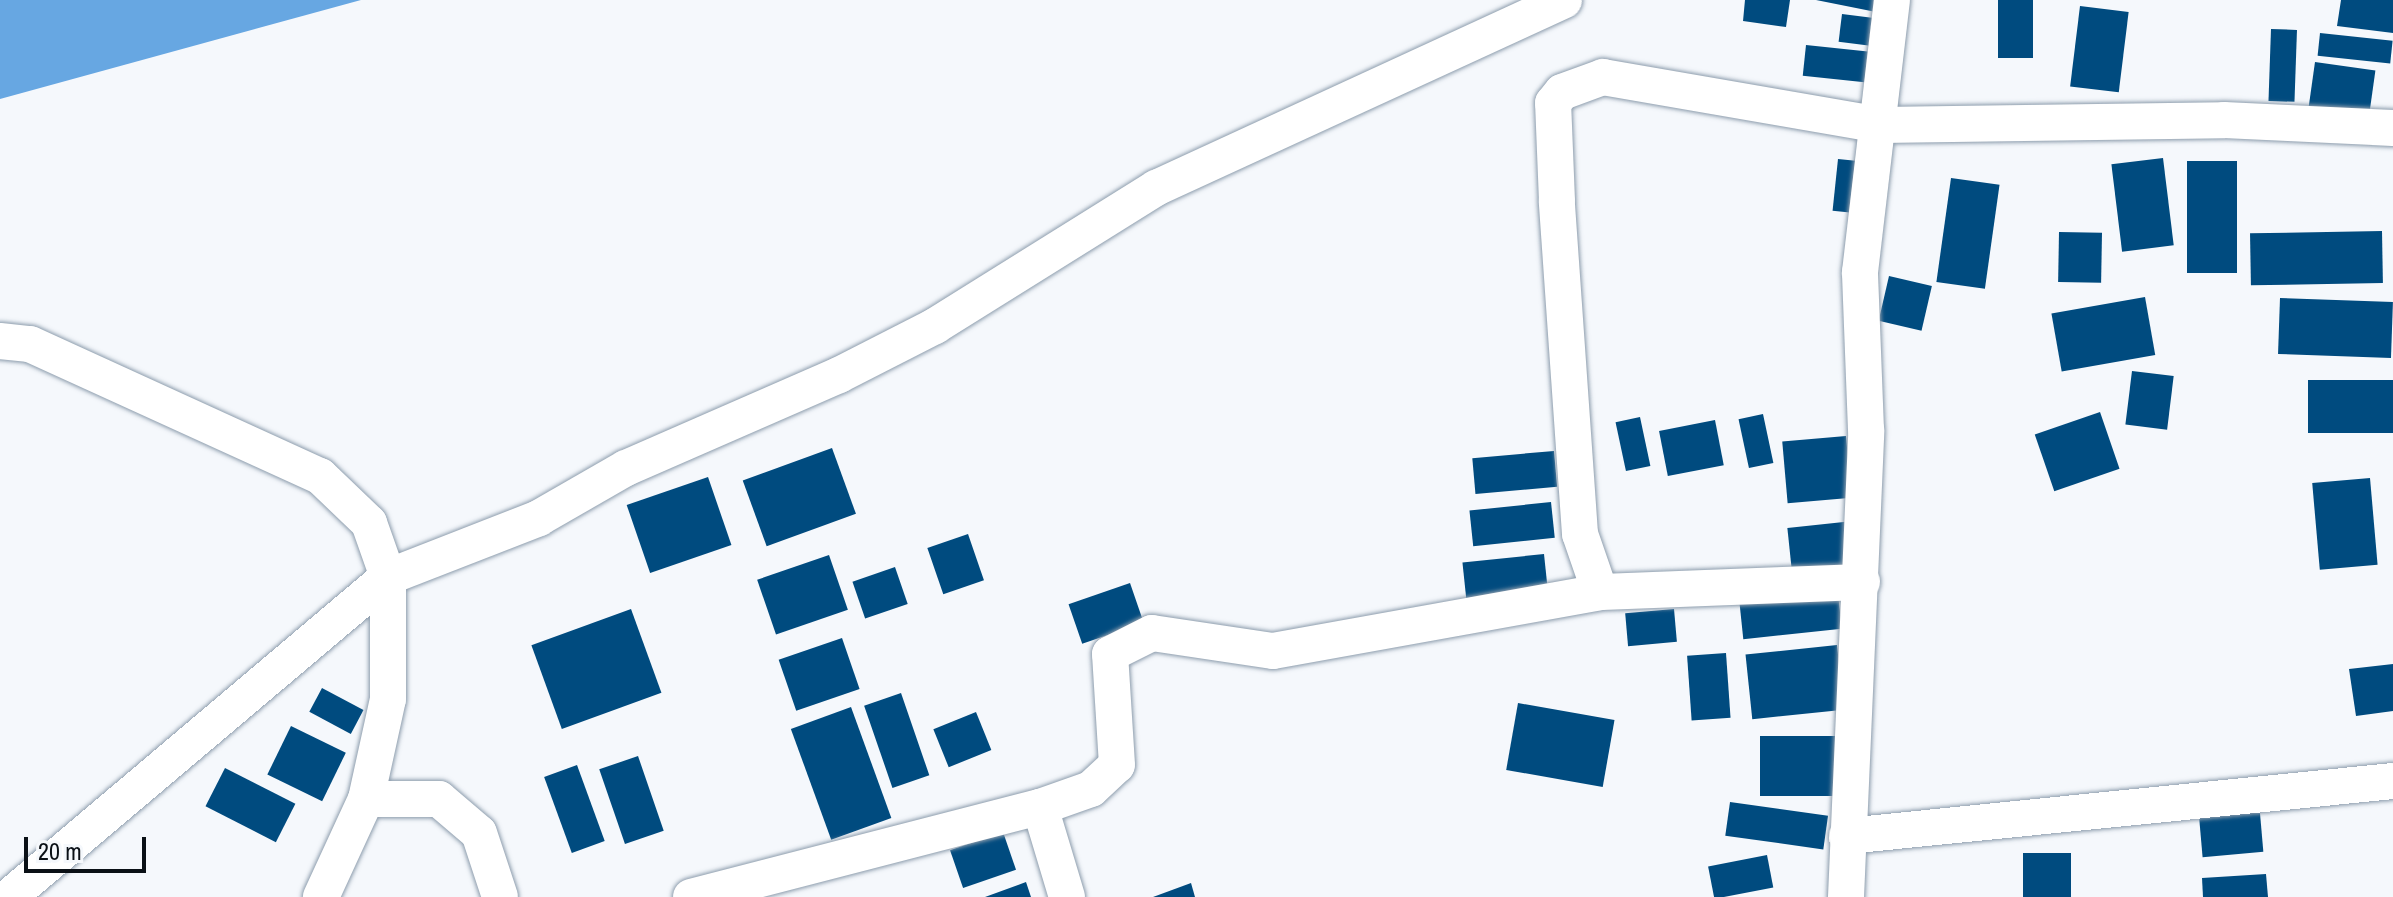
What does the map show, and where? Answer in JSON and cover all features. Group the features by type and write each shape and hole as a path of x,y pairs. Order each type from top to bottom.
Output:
{"street":[{"path":"9,897 388,577 539,518 626,468 839,375 935,326 1156,188 1564,0"},
{"path":"1846,897 1862,582 1860,272 1880,125 1892,0"},
{"path":"1600,592 1580,534 1553,103 1571,84 1603,77 1880,125 2224,120 2393,128"},
{"path":"0,341 30,344 320,476 369,523 388,577 393,661 366,799 321,897"},
{"path":"691,897 1040,807 1091,789 1117,765 1110,654 1152,633 1273,651 1600,592 1862,582"},
{"path":"1847,836 2393,781"},
{"path":"366,799 439,799 479,833 500,897"},
{"path":"1040,807 1067,897"}],"water":[{"path":"0,0 361,0 0,99"}],"building":[{"path":"1745,0 1790,0 1786,27 1743,21"},
{"path":"1816,0 1877,0 1876,12"},
{"path":"1998,0 2033,0 2033,58 1998,58"},
{"path":"2341,0 2393,0 2393,33 2337,26"},
{"path":"2080,6 2129,12 2119,92 2070,86"},
{"path":"1842,14 1876,18 1872,46 1839,42"},
{"path":"2271,29 2297,30 2294,102 2268,101"},
{"path":"2320,33 2393,41 2390,64 2318,56"},
{"path":"1806,45 1868,51 1864,82 1803,76"},
{"path":"2315,62 2375,70 2369,119 2308,111"},
{"path":"2163,158 2174,245 2122,252 2111,164"},
{"path":"1838,159 1858,161 1852,213 1833,211"},
{"path":"2187,161 2237,161 2237,273 2187,273"},
{"path":"1951,178 2000,185 1985,289 1936,282"},
{"path":"2382,231 2383,283 2251,285 2250,233"},
{"path":"2059,232 2102,233 2101,283 2058,282"},
{"path":"1889,276 1932,286 1922,331 1879,321"},
{"path":"2145,297 2155,355 2062,372 2051,313"},
{"path":"2280,298 2393,302 2391,358 2278,354"},
{"path":"2132,371 2174,376 2167,430 2125,425"},
{"path":"2308,380 2393,380 2393,433 2308,433"},
{"path":"2100,412 2120,469 2054,491 2035,434"},
{"path":"1763,414 1773,463 1749,468 1739,419"},
{"path":"1640,417 1650,466 1626,471 1616,422"},
{"path":"1715,420 1724,465 1668,476 1659,431"},
{"path":"1846,436 1851,498 1788,503 1782,442"},
{"path":"832,448 856,514 767,546 743,480"},
{"path":"1554,451 1557,487 1475,494 1472,458"},
{"path":"708,477 731,545 650,573 627,505"},
{"path":"2370,478 2378,565 2320,570 2312,483"},
{"path":"1551,502 1555,538 1473,546 1469,511"},
{"path":"1853,521 1858,568 1792,575 1787,528"},
{"path":"968,534 984,580 943,594 927,548"},
{"path":"1544,554 1548,590 1466,598 1462,563"},
{"path":"829,555 848,610 776,635 757,580"},
{"path":"895,567 908,604 865,619 852,582"},
{"path":"1130,583 1144,623 1082,644 1069,604"},
{"path":"1838,593 1842,629 1743,639 1740,603"},
{"path":"631,609 661,693 562,729 531,645"},
{"path":"1674,609 1677,642 1628,646 1625,613"},
{"path":"842,638 860,689 796,711 779,660"},
{"path":"1837,645 1844,710 1752,719 1746,655"},
{"path":"1726,653 1731,718 1692,721 1687,656"},
{"path":"2393,664 2393,711 2356,716 2349,669"},
{"path":"322,688 363,710 351,734 309,712"},
{"path":"901,693 929,775 892,788 864,706"},
{"path":"1518,703 1615,720 1603,787 1506,770"},
{"path":"851,707 891,818 831,840 791,729"},
{"path":"976,712 991,750 949,767 933,729"},
{"path":"291,726 346,753 322,801 267,775"},
{"path":"1760,736 1836,736 1836,796 1760,796"},
{"path":"638,756 664,831 625,844 599,769"},
{"path":"577,765 605,841 572,853 544,777"},
{"path":"225,768 295,804 276,842 205,806"},
{"path":"1730,802 1828,816 1823,849 1725,836"},
{"path":"2259,802 2263,852 2203,857 2198,807"},
{"path":"1003,832 1016,870 963,888 950,850"},
{"path":"2023,853 2071,853 2071,897 2023,897"},
{"path":"1767,855 1773,887 1714,897 1708,866"},
{"path":"2266,874 2268,897 2203,897 2202,878"},
{"path":"1026,882 1031,897 985,897"},
{"path":"1191,883 1195,897 1153,897"}]}
